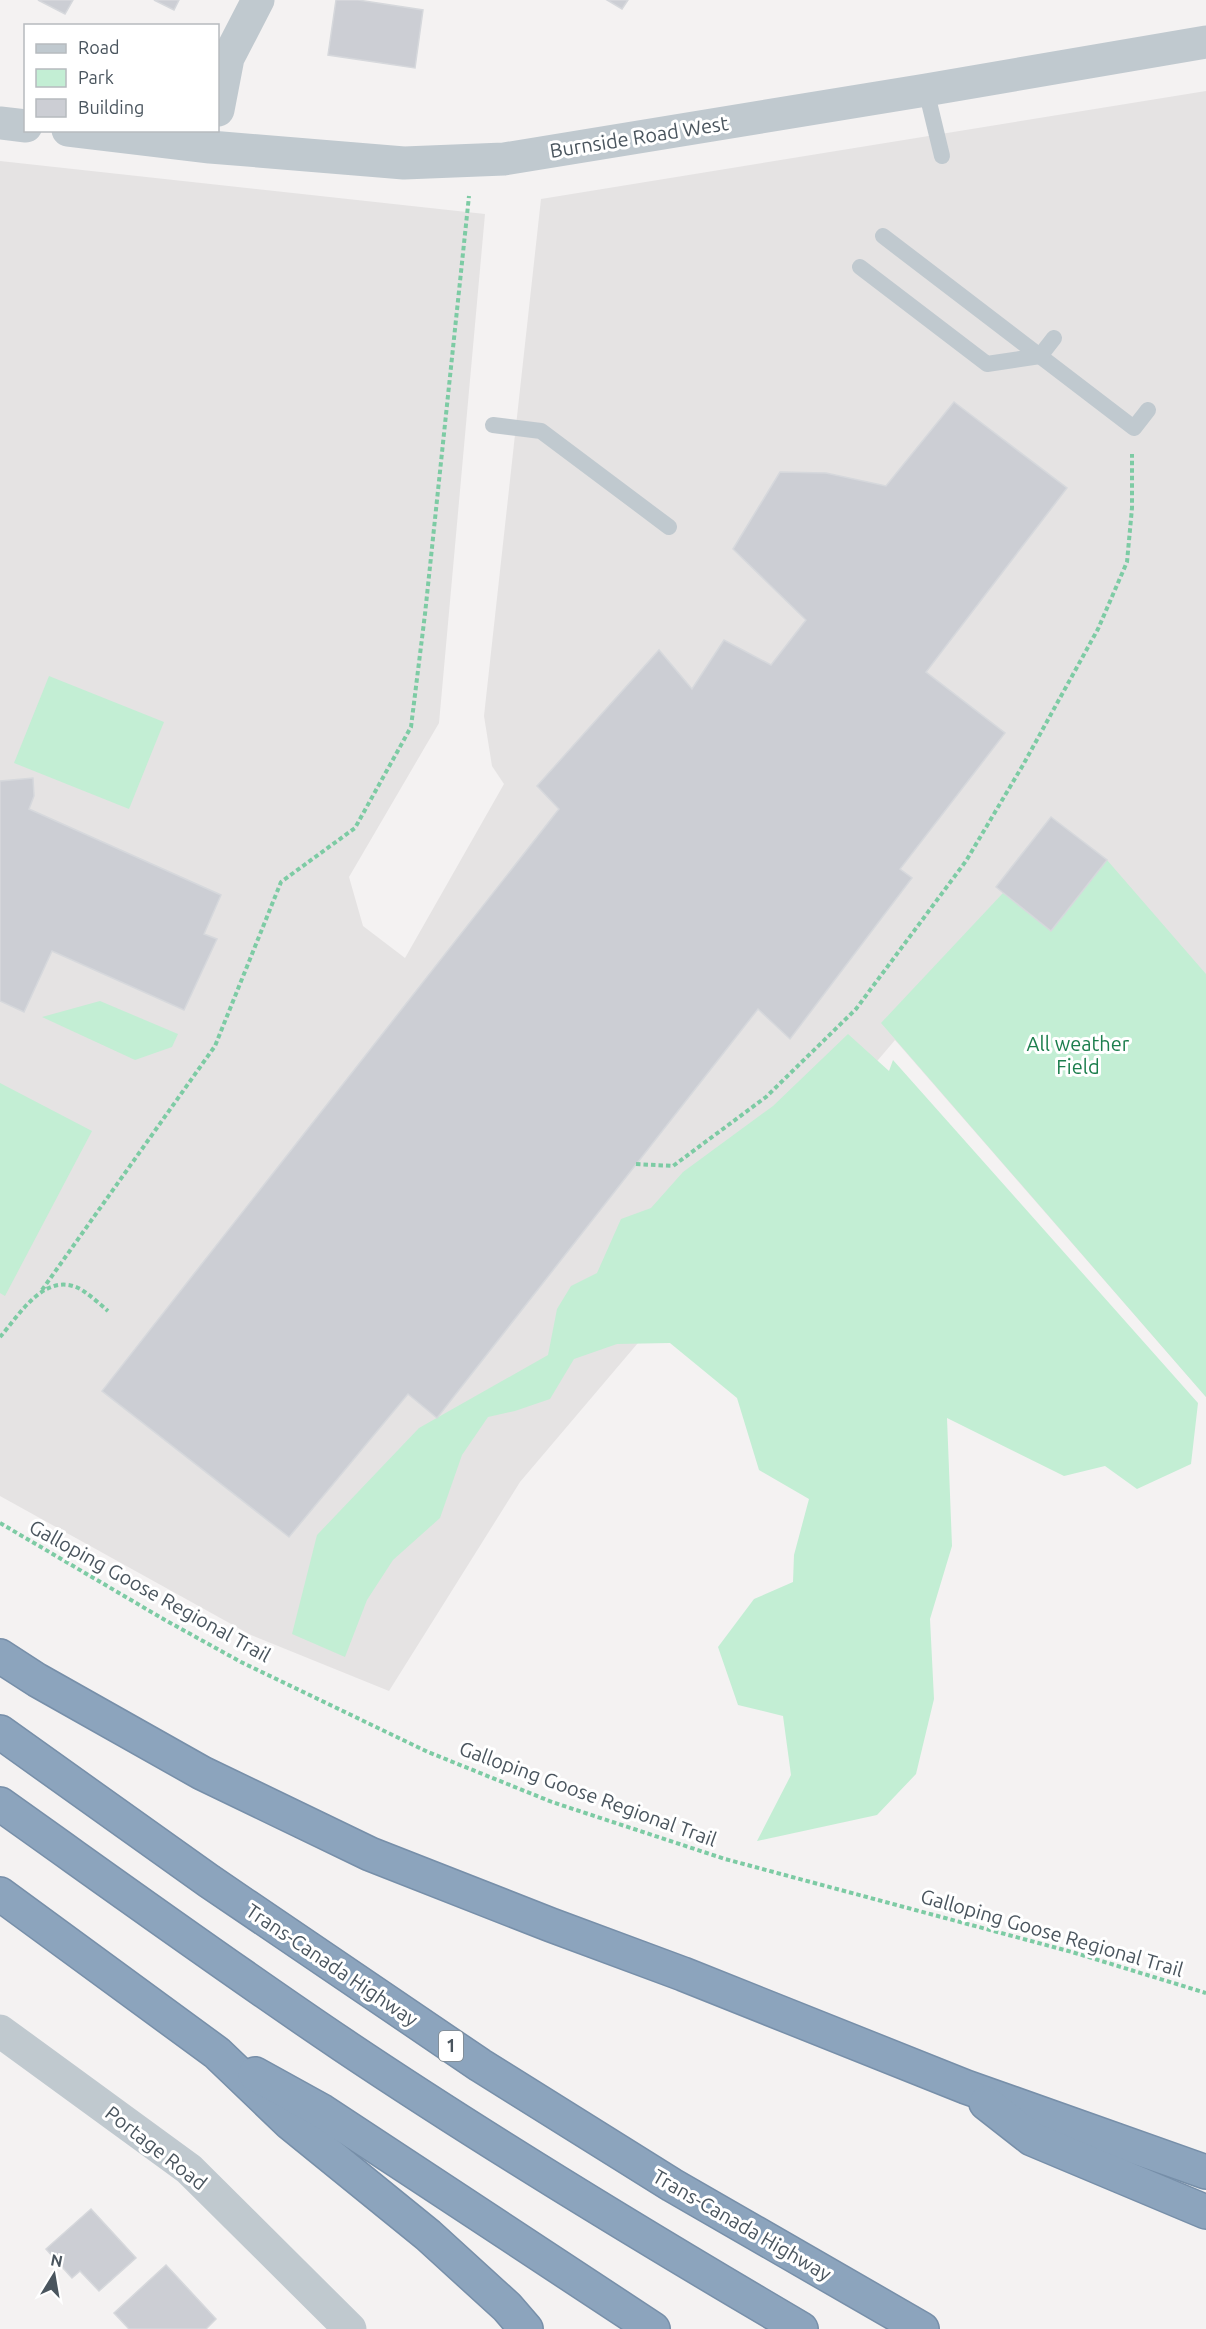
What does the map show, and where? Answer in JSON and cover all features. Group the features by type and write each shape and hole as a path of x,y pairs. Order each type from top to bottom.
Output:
{"highway":[{"path":"0,1656 37,1680 202,1773 370,1854 683,1974 966,2087 1206,2172"},
{"name":"Trans-Canada Highway","path":"0,1732 209,1881 480,2065 672,2185 922,2329"},
{"path":"0,1804 227,1966 345,2046 549,2177 801,2329"},
{"path":"0,1894 217,2053 322,2111 652,2329"},
{"path":"217,2053 290,2123 428,2235 507,2307 526,2329"},
{"path":"966,2087 1032,2139 1206,2212"}],"street":[{"path":"219,105 228,58 258,0"},
{"name":"Burnside Road West","path":"100,132 212,139 404,163 504,159 1206,42"},
{"path":"0,123 24,126"},
{"name":"Portage Road","path":"0,2031 189,2169 350,2329"}],"lane":[{"path":"926,90 942,156"},
{"path":"883,236 1134,428 1148,410"},
{"path":"860,267 987,364 1040,356 1054,338"},
{"path":"493,425 541,431 669,527"}],"path":[{"path":"0,1337 42,1290 215,1046 281,882 356,828 411,727 469,199 468,160"},
{"path":"636,1164 673,1166 766,1097 856,1009 966,861 1023,765 1098,629 1127,562 1132,508 1130,466 1134,428"},
{"path":"42,1290 53,1286 71,1286 82,1290 108,1311"},
{"name":"Galloping Goose Regional Trail","path":"0,1523 241,1662 428,1752 552,1802 725,1858 1072,1952 1206,1993"}],"shaded area":[{"path":"1206,91 1206,1397 895,1040 520,1482 389,1691 251,1635 0,1496 0,161 485,214 439,723 349,877 363,926 405,958 504,784 492,766 484,716 541,199"}],"green space":[{"path":"49,676 164,722 129,809 14,763"},
{"name":"All weather Field","path":"1107,860 1206,974 1206,1397 881,1023 1003,893 1051,930"},
{"path":"100,1001 178,1034 172,1047 135,1060 42,1017"},
{"path":"848,1034 889,1071 893,1060 1198,1403 1191,1464 1137,1489 1105,1466 1064,1476 947,1418 952,1546 930,1619 934,1699 916,1774 877,1815 757,1841 791,1775 783,1716 738,1705 718,1647 754,1599 793,1582 794,1555 809,1499 759,1470 737,1398 670,1343 617,1344 574,1359 550,1399 488,1417 462,1455 440,1518 393,1560 367,1600 345,1657 292,1634 317,1535 419,1428 548,1355 557,1309 571,1286 597,1273 621,1219 651,1208 683,1172 773,1106"},
{"path":"0,1083 92,1131 5,1296 0,1293"}],"building":[{"path":"38,0 73,0 65,14"},
{"path":"154,0 179,0 174,10"},
{"path":"336,0 358,0 423,10 415,68 328,55"},
{"path":"607,0 628,0 622,9"},
{"path":"954,402 1067,488 926,672 1005,733 900,869 912,878 790,1039 758,1009 437,1418 408,1394 289,1537 102,1391 559,809 537,786 659,650 692,689 724,640 771,665 806,620 733,549 780,472 826,473 886,486"},
{"path":"33,778 34,796 29,809 221,895 204,934 217,939 184,1010 52,951 24,1012 0,1001 0,781"},
{"path":"1051,817 1107,860 1051,931 996,887"},
{"path":"91,2209 136,2258 99,2291 80,2271 72,2278 46,2249"},
{"path":"166,2265 216,2319 206,2329 129,2329 114,2313"}]}
